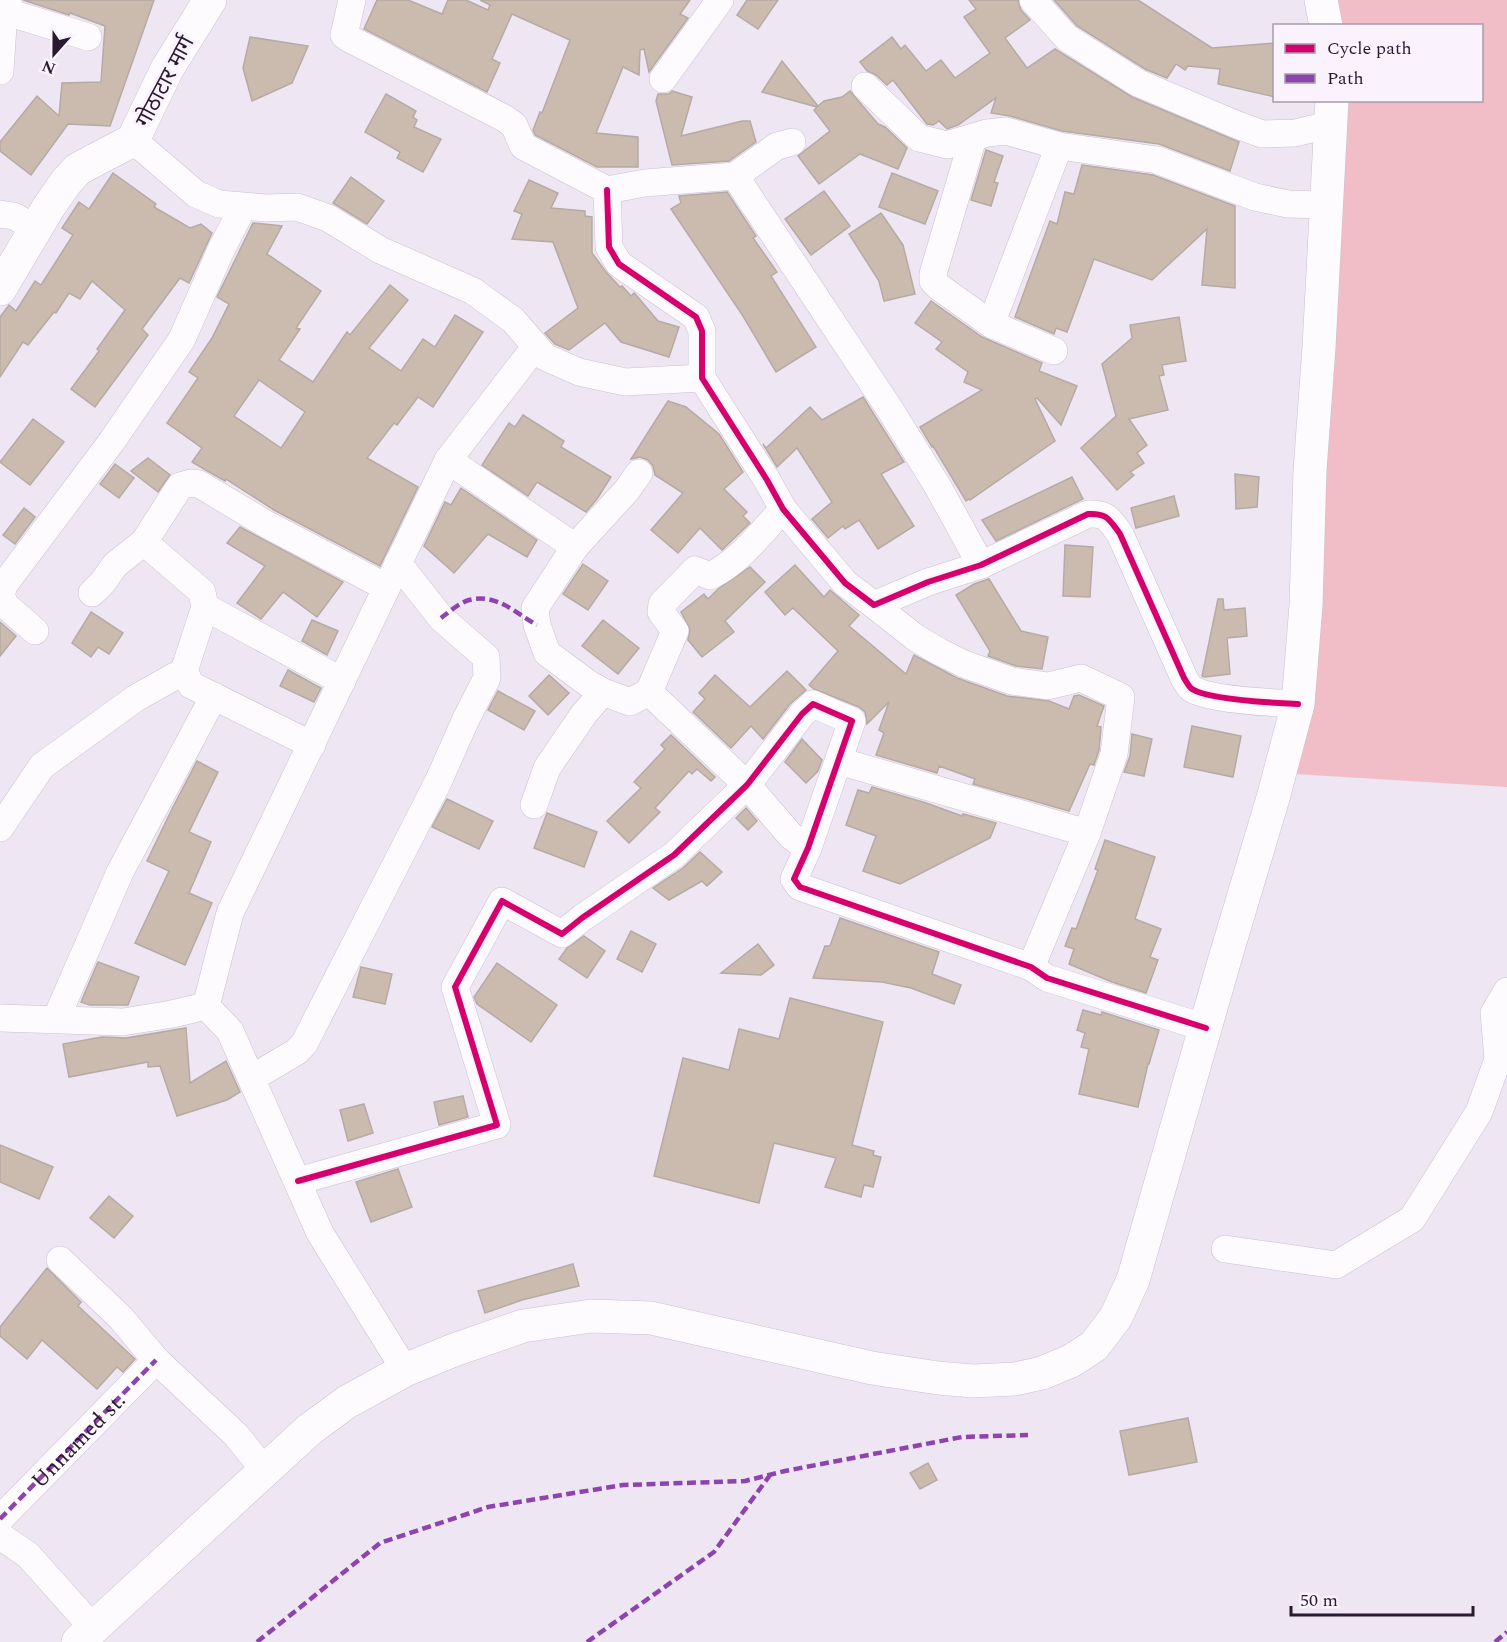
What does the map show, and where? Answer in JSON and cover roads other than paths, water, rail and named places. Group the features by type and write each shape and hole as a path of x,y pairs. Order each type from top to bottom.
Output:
{"main road":[{"name":"गोठाटार मार्ग","path":"0,289 66,182 78,169 133,140 167,69 210,0"},
{"path":"1321,0 1326,24"},
{"path":"86,1635 310,1430 347,1402 405,1370 524,1326 591,1316 651,1317 872,1368 973,1381 1015,1379 1042,1374 1071,1361 1094,1346 1116,1317 1132,1280 1273,798 1298,704 1306,605 1310,470 1332,112"}],"street":[{"path":"352,0 344,35 348,38 504,118 514,125 523,146 607,190 645,183 735,176 777,146 792,142"},
{"path":"663,79 720,0"},
{"path":"1033,0 1067,38 1120,72 1138,83 1235,124 1262,134 1295,133 1332,112"},
{"path":"0,71 1,40 6,6 88,37"},
{"path":"865,86 919,138 947,145 987,133 1006,131 1059,146 1157,160 1255,197 1288,204 1327,206"},
{"path":"973,138 933,274 933,282 991,324 1054,351"},
{"path":"133,140 196,194 219,204 243,207 297,207 328,218 380,250 474,291 513,320 545,357 579,372 625,382 702,378"},
{"path":"991,324 1059,146"},
{"path":"735,176 891,411 938,487 981,565"},
{"path":"607,190 609,247 619,264 696,317 702,331 702,378 783,509 845,583 916,638 939,652 974,667 1012,681 1048,686 1082,678 1121,697 1114,754 1087,833 1031,967"},
{"path":"35,631 5,605 1,595 4,585 112,441 182,339 220,252 243,207"},
{"path":"0,214 14,216 36,229"},
{"path":"206,1006 230,913 448,460 535,347"},
{"path":"448,460 575,547"},
{"path":"639,472 627,490 575,547 535,608 535,621 547,653 589,684 630,702 650,692 675,631 661,612 662,603 695,570 710,576 719,572 753,542 783,509"},
{"path":"92,592 103,582 115,565 144,542 180,486 191,483 199,484 266,524 386,587"},
{"path":"874,605 928,582 981,565 1088,514 1100,513 1108,518 1120,534 1191,689 1206,694 1261,703 1298,704"},
{"path":"0,828 42,766 136,698 184,671 205,607 202,592 144,542"},
{"path":"252,1078 296,1052 304,1044 438,782 487,678 486,657 441,618 398,563"},
{"path":"205,607 342,681"},
{"path":"184,671 191,685 312,745"},
{"path":"534,805 547,768 584,714 603,692"},
{"path":"650,692 747,785 791,836 808,848"},
{"path":"56,1019 120,872 214,696"},
{"path":"298,1181 497,1125 455,987 502,901 562,934 674,855 747,785 802,714 813,704 852,721 808,848 794,879 801,886 1031,967 1047,978 1206,1028"},
{"path":"839,761 1087,833"},
{"path":"1225,1249 1336,1264 1412,1219 1479,1112 1498,1059 1494,1013 1507,991"},
{"path":"206,1006 230,1031 320,1233 405,1370"},
{"path":"0,1018 123,1022 206,1006"},
{"path":"60,1260 121,1318 156,1360 236,1435 265,1471"},
{"name":"Unnamed st.","path":"0,1519 156,1360"},
{"path":"0,1536 28,1555 86,1635"}]}
